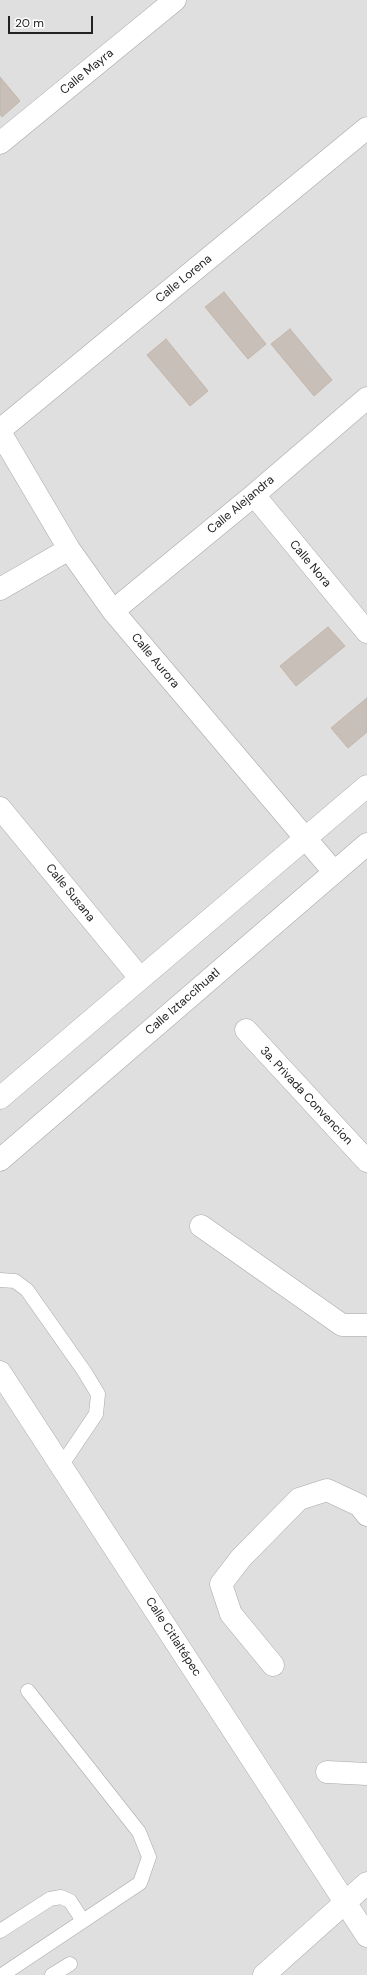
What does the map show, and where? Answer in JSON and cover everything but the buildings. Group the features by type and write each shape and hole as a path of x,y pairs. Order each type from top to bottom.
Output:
{"street":[{"name":"Calle Mayra","path":"0,143 175,0"},
{"name":"Calle Lorena","path":"0,431 367,128"},
{"name":"Calle Alejandra","path":"113,611 254,495 367,398"},
{"name":"Calle Aurora","path":"0,431 68,549 113,611 334,872"},
{"name":"Calle Nora","path":"254,495 367,632"},
{"path":"0,589 68,549"},
{"path":"0,1098 367,786"},
{"name":"Calle Susana","path":"0,808 140,978"},
{"name":"Calle Iztaccíhuatl","path":"0,1160 367,844"},
{"name":"3a. Privada Convencion","path":"246,1030 367,1161"},
{"path":"201,1226 342,1325 367,1326"},
{"name":"Calle Citlaltépec","path":"0,1372 367,1936"},
{"path":"273,1665 231,1614 221,1584 241,1558 299,1499 328,1490 359,1505 367,1515"},
{"path":"327,1772 367,1774"},
{"path":"264,1975 367,1883"}],"lane":[{"path":"0,1280 15,1281 27,1290 84,1371 98,1394 96,1414 62,1466"},
{"path":"2,1975 140,1883 149,1857 139,1832 28,1691"},
{"path":"0,1931 50,1899 61,1897 70,1901 82,1921"},
{"path":"52,1975 70,1964"}],"shaded area":[{"path":"0,0 367,0 367,1975 0,1975"}]}
